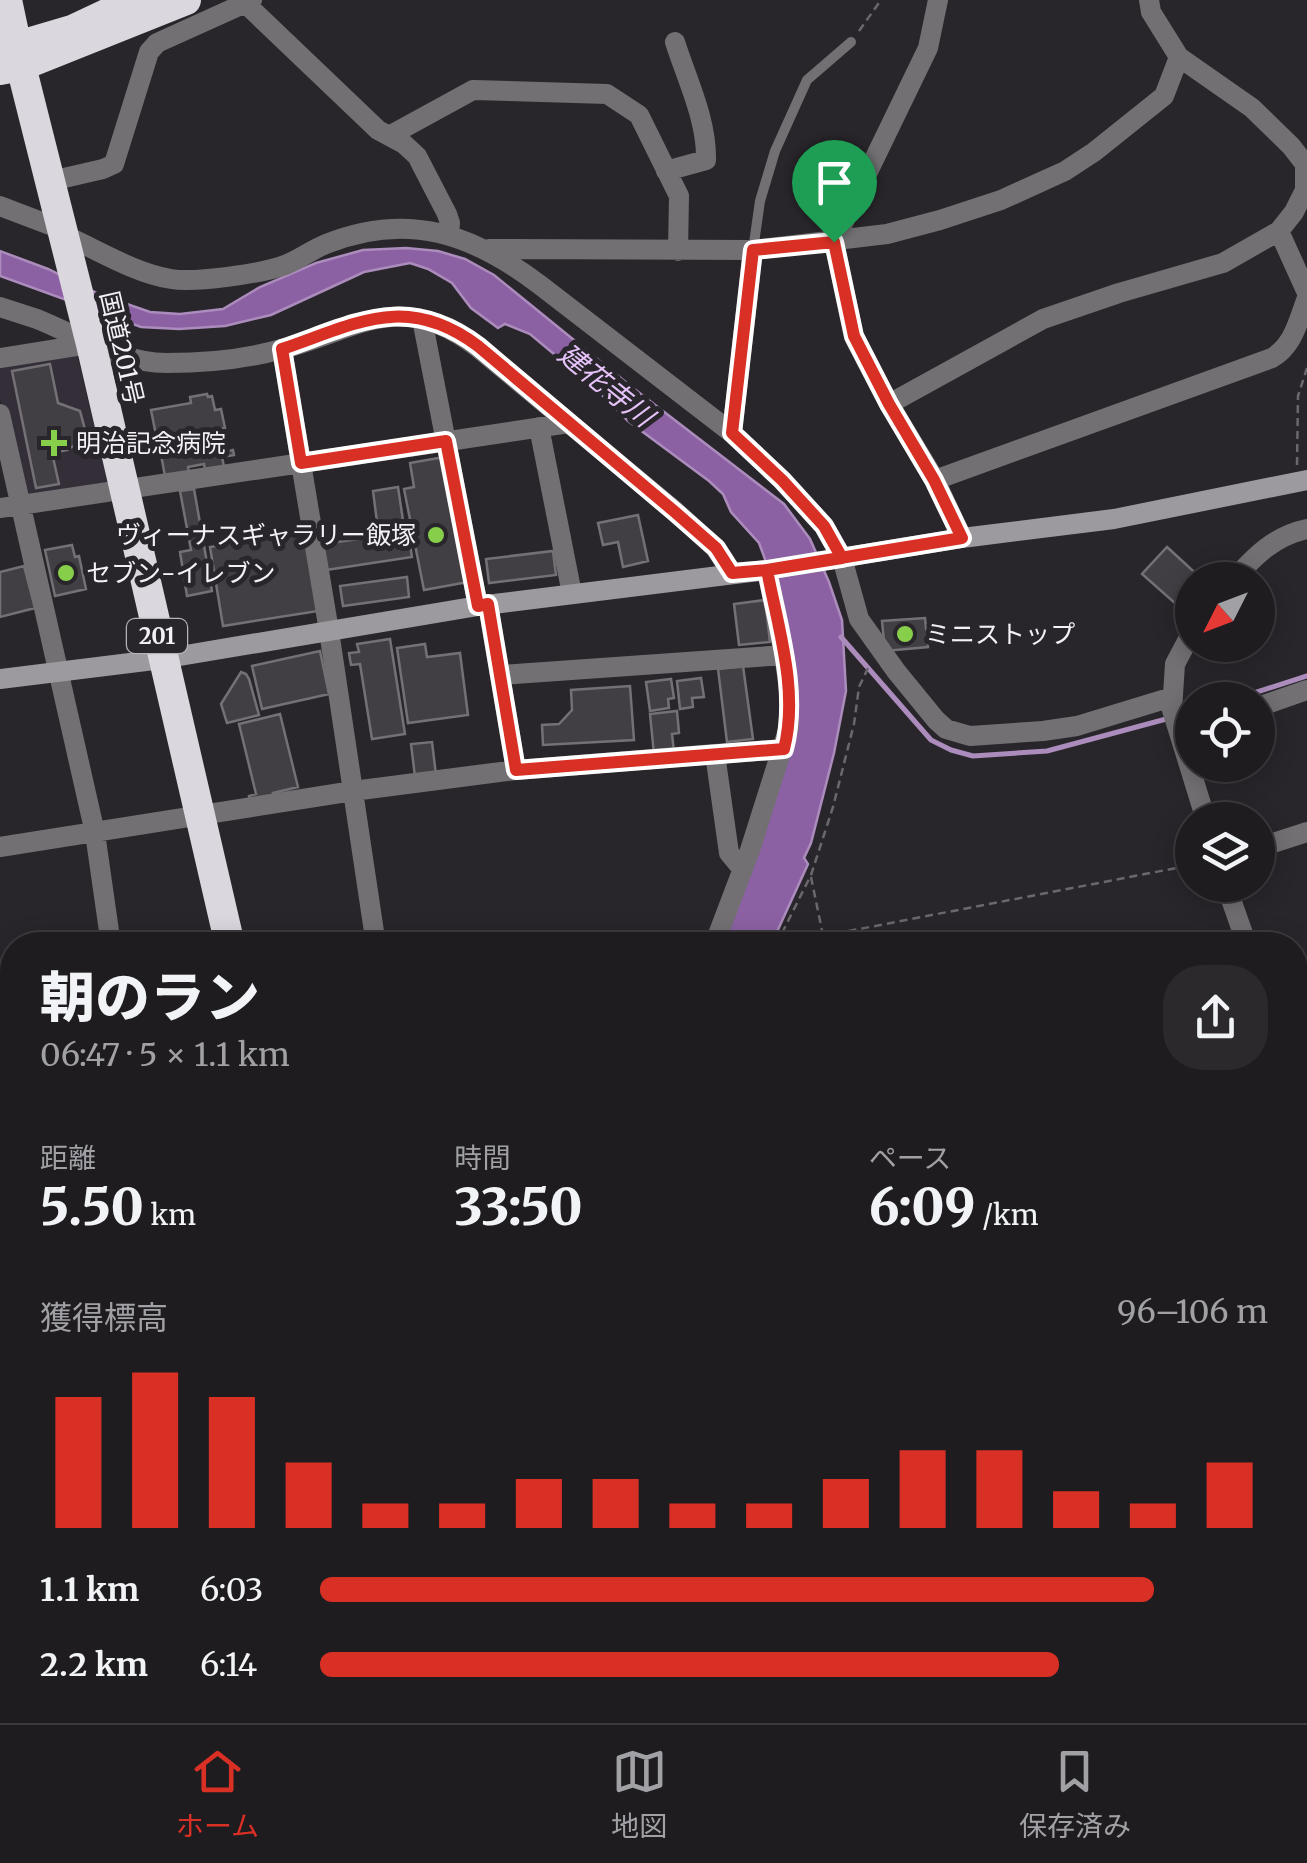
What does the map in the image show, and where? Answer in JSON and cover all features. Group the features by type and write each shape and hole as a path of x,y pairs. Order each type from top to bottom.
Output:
{"highway":[{"path":"9,10 68,9 88,0"},
{"path":"7,62 136,0"},
{"path":"7,62 186,0"},
{"name":"国道201号","path":"9,10 7,62 51,181 227,932"}],"street":[{"path":"938,0 928,48 834,242 854,336 962,538"},
{"path":"889,404 1043,319 1224,263 1278,231 1294,212 1304,190 1305,164 1252,108 1179,57 1151,12 1149,0"},
{"path":"51,181 114,164 149,52 157,42 248,2 378,130 404,144 416,156 447,214 449,234"},
{"path":"666,171 706,160 701,120 674,42"},
{"path":"487,249 753,250 887,234 940,220 1001,200 1066,171 1094,152 1164,96 1179,57"},
{"path":"390,136 473,90 607,94 639,116 679,196 678,251"},
{"path":"0,206 65,238 173,280 238,276 286,265 323,245 381,230 449,234 487,249 512,263 732,433 782,480 824,526 859,619 878,648 936,720 957,734 1077,726 1172,697"},
{"path":"934,480 1284,351 1307,296 1278,231"},
{"path":"732,433 753,250"},
{"path":"0,307 89,335 114,354 163,363 222,360 282,349 381,316 440,323 456,330 716,548 732,573"},
{"path":"422,319 500,675 516,770"},
{"path":"0,358 89,335"},
{"path":"282,349 374,932"},
{"path":"0,414 10,507 60,671 95,832 109,932"},
{"path":"10,507 569,423"},
{"path":"539,427 572,594"},
{"path":"0,679 162,658 483,605 767,570 1114,518 1302,480"},
{"path":"1250,562 1275,540 1307,529"},
{"path":"719,932 790,727 784,654 767,570"},
{"path":"500,675 784,654"},
{"path":"1175,714 1172,697 1176,662"},
{"path":"1275,701 1307,690"},
{"path":"0,847 352,791 516,770 784,749"},
{"path":"715,754 729,853 743,870"},
{"path":"1275,842 1307,832"},
{"path":"1232,902 1242,932"}],"lane":[{"path":"753,250 760,201 775,151 807,80 851,42"}],"path":[{"path":"851,42 881,0"},
{"path":"1302,480 1296,438 1298,396 1307,368"},
{"path":"782,932 811,875 833,807 859,687 878,648"},
{"path":"844,932 1175,869"},
{"path":"811,875 822,932"}],"shaded area":[{"name":"明治記念病院","path":"76,350 109,488 24,501 0,398 0,362"}],"water":[{"name":"建花寺川","path":"363,250 438,251 465,259 494,275 784,504 810,539 842,620 846,691 834,753 804,858 808,864 777,932 725,932 788,750 775,586 759,543 709,481 628,421 530,334 505,324 498,328 471,308 452,283 410,263 364,272 271,315 225,326 179,329 141,327 0,276 0,251 101,295 150,312 180,314 223,309 260,287 316,263"}],"building":[{"path":"50,364 58,403 80,411 87,437 67,450 52,453 59,484 36,488 12,371"},
{"path":"212,396 215,410 221,409 225,452 233,450 234,455 222,457 224,467 205,470 204,464 188,467 189,472 165,476 161,455 152,443 156,435 151,410 191,403 190,397"},
{"name":"ヴィーナスギャラリー飯塚","path":"444,457 468,582 424,590 404,489 414,487 410,463"},
{"path":"398,487 404,527 378,530 373,491"},
{"path":"194,489 212,591 187,596 180,552 191,550 180,491"},
{"path":"638,515 648,561 623,567 618,542 603,545 598,523"},
{"path":"304,532 318,611 223,626 210,547"},
{"path":"408,532 412,557 326,570 323,544"},
{"name":"セブン-イレブン","path":"72,545 75,557 79,556 86,589 55,596 45,550"},
{"path":"1167,547 1183,562 1175,562 1175,603 1142,574"},
{"path":"553,551 556,575 489,583 486,559"},
{"path":"24,566 35,608 0,617 0,572"},
{"path":"407,577 409,597 343,606 340,586"},
{"path":"765,600 770,642 739,645 734,604"},
{"name":"ミニストップ","path":"925,618 928,647 885,651 882,621"},
{"path":"390,639 405,734 372,739 360,664 351,665 349,653 359,652 357,644"},
{"path":"425,644 427,657 460,653 468,715 408,723 397,648"},
{"path":"320,651 329,694 262,709 252,666"},
{"path":"743,666 753,739 727,742 718,669"},
{"path":"241,672 249,679 259,715 227,723 221,704"},
{"path":"701,678 704,697 692,698 693,707 680,709 677,681"},
{"path":"671,679 674,698 668,699 669,708 650,711 646,682"},
{"path":"630,686 634,740 543,745 542,725 559,724 572,710 571,690"},
{"path":"677,711 679,733 672,734 674,752 654,754 650,714"},
{"path":"280,714 298,787 273,793 274,799 251,804 249,796 256,794 239,724"},
{"path":"432,742 436,775 415,777 411,744"}],"waterway":[{"path":"841,637 931,740 973,756 1047,751 1170,718"},
{"path":"1275,686 1307,676"}],"place":[{"name":"明治記念病院","path":"54,443"},
{"name":"ヴィーナスギャラリー飯塚","path":"436,535"},
{"name":"セブン-イレブン","path":"66,573"},
{"name":"ミニストップ","path":"905,634"}],"route":[{"path":"834,242 753,250 732,433 824,526 842,558 767,570 732,573 716,548 675,512 478,346 440,323 381,316 282,349 301,463 446,441 478,606 488,604 516,770 784,749 790,727 788,689 767,570 962,538 854,336 834,242"}]}
